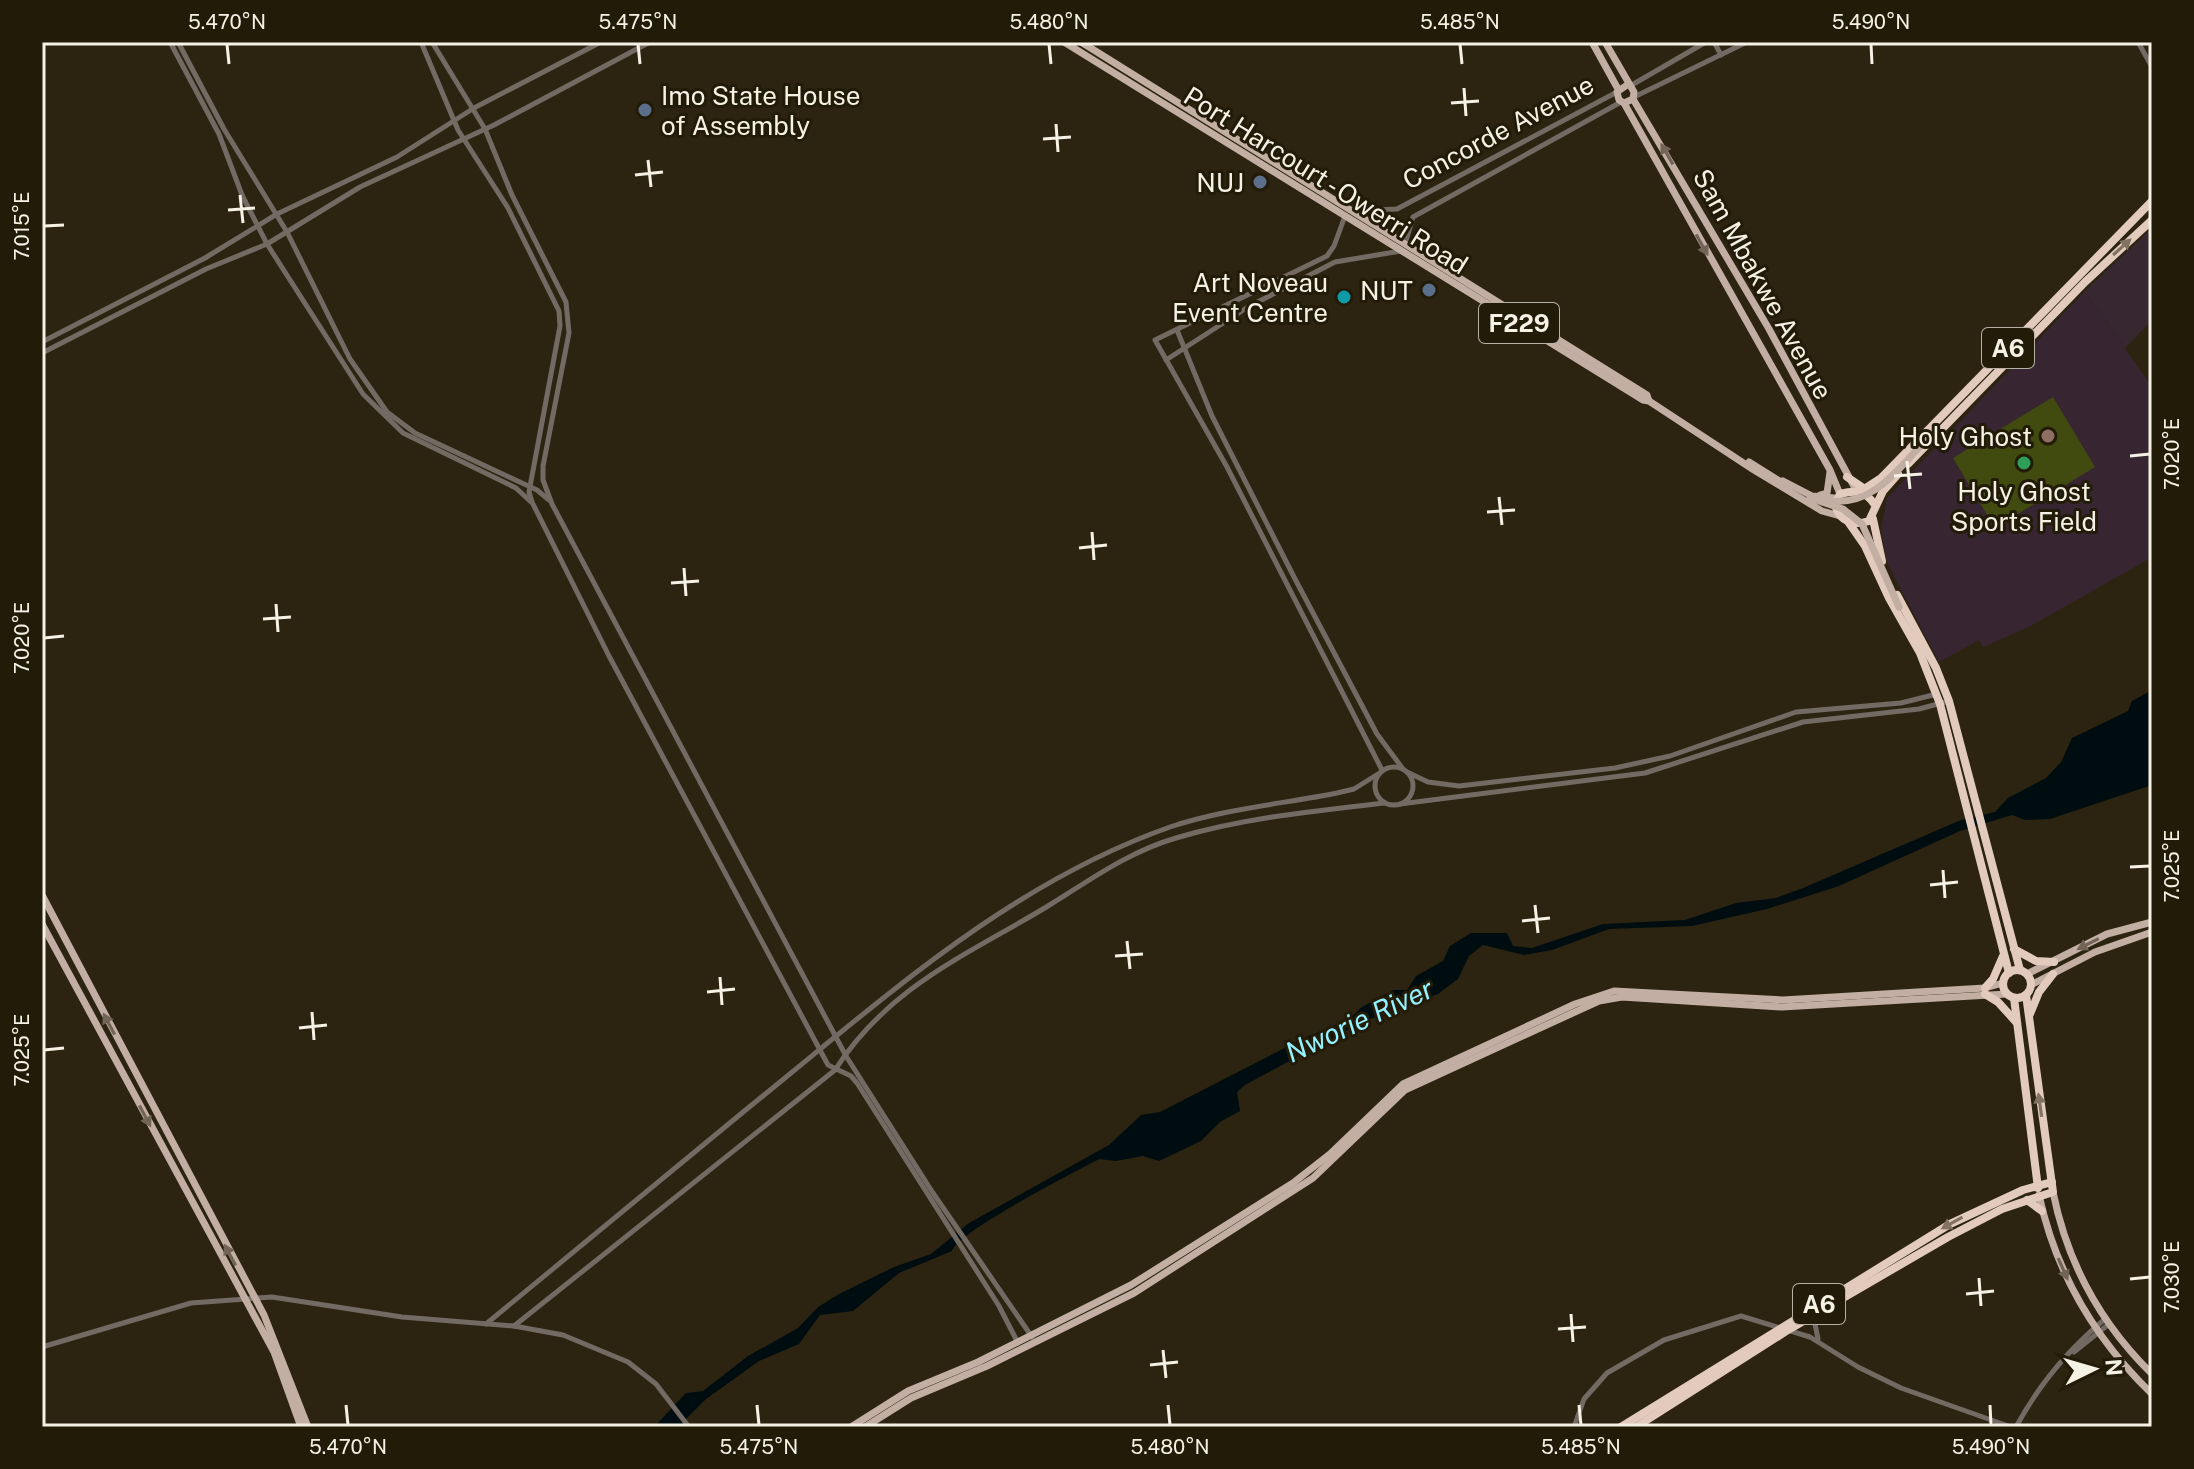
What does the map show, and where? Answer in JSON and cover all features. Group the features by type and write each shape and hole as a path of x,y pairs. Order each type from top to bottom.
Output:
{"highway":[{"name":"A6","path":"1838,496 1858,491 1877,481 2152,201"},
{"name":"A6","path":"2009,973 2009,950 1945,703 1922,640 1885,570 1875,544 1875,505 1899,473 2085,282 2152,220"},
{"path":"1847,477 1865,488 1877,481"},
{"path":"1858,491 1875,505"},
{"path":"1838,496 1835,505 1840,516"},
{"name":"A6","path":"1840,516 1849,522 1865,546 1889,598 1941,692"},
{"path":"1849,522 1873,519"},
{"path":"2018,1024 1985,991 2009,950 2036,961 2054,962"},
{"name":"A6","path":"2009,950 2031,985"},
{"path":"2024,972 2009,973 2003,983 2011,996 2018,1024 2038,1191"},
{"path":"2029,1019 2039,992 2053,974"},
{"path":"2031,985 2026,995 2052,1187"},
{"path":"2011,996 2026,995"},
{"path":"2023,1068 2034,1066"},
{"name":"A6","path":"2024,1195 2036,1172"},
{"name":"A6","path":"1621,1427 1813,1312 1950,1224 2052,1187"},
{"path":"2024,1195 2042,1211"},
{"name":"A6","path":"1636,1427 1784,1329"}],"main road":[{"name":"Port Harcourt - Owerri Road","path":"1064,42 1150,91 1743,460"},
{"name":"Port Harcourt - Owerri Road","path":"1081,42 1150,91"},
{"path":"1592,42 1617,91 1628,85 1605,42"},
{"name":"Sam Mbakwe Avenue","path":"1628,85 1769,329 1847,477 1858,491"},
{"name":"Sam Mbakwe Avenue","path":"1617,91 1830,470 1838,496"},
{"path":"1623,103 1634,98"},
{"path":"1743,460 1812,497 1841,503 1865,498 1879,490 1953,412 1960,397"},
{"path":"1743,460 1822,511 1840,516"},
{"path":"1812,497 1827,493 1830,470"},
{"path":"1777,478 1794,489 1843,509 1862,524 1899,607 1922,640"},
{"path":"1812,497 1838,496"},
{"path":"42,895 275,1337 308,1427"},
{"path":"2024,972 2054,962 2107,934 2152,922"},
{"path":"42,924 274,1352 301,1427"},
{"path":"2031,985 2108,946 2152,932"},
{"path":"1985,991 2003,983"},
{"path":"865,1427 911,1398 1032,1338 1134,1293 1325,1169 1405,1090 1599,1001 1622,997 1782,1007 1985,991 2011,996"},
{"path":"2052,1187 2070,1251 2107,1322 2152,1374"},
{"path":"2038,1191 2066,1278 2096,1331 2152,1394"},
{"path":"851,1427 908,1391 1019,1345"}],"street":[{"path":"170,42 219,134 267,244 379,413 403,433 516,488 532,502"},
{"path":"178,42 224,129 287,232 350,359 387,412 415,433 530,486 552,504"},
{"path":"421,42 464,140 508,208 559,311 560,326 530,486 532,502 609,656 819,1050 835,1070 851,1076 857,1083 955,1231"},
{"path":"432,42 485,129 512,195 566,302 569,317 543,466 543,480 552,504 846,1056 961,1241 1019,1345"},
{"path":"42,342 205,258 277,214 397,157 474,108 601,42"},
{"path":"42,353 206,269 267,244 396,168 464,140 650,42"},
{"name":"Concorde Avenue","path":"1628,85 1706,42"},
{"path":"1714,42 1721,55"},
{"name":"Concorde Avenue","path":"1634,98 1747,42"},
{"path":"2138,42 2152,67"},
{"name":"Concorde Avenue","path":"1348,214 1397,209 1617,91"},
{"name":"Concorde Avenue","path":"1403,248 1413,217 1623,103"},
{"path":"1348,214 1327,256 1155,340 1227,467 1380,772 1375,790 1385,803"},
{"path":"1166,360 1248,307 1335,262 1403,248"},
{"path":"1176,330 1187,349 1212,416 1294,577 1377,734 1405,770 1413,787 1409,797 1400,804"},
{"path":"486,1324 835,1036 976,927 1100,856 1172,827 1354,789 1392,767 1428,782 1459,786 1624,767 1670,756 1788,714 1901,703 1941,692"},
{"path":"514,1326 835,1070 861,1031 960,954 1023,921 1116,862 1157,844 1198,832 1326,809 1400,804 1645,773 1803,722 1945,703"},
{"path":"1829,709 1830,718"},
{"path":"961,1241 1032,1338"},
{"path":"42,1347 180,1306 272,1297 402,1317 514,1326 563,1335 608,1351 642,1371 688,1426"},
{"path":"1813,1312 1818,1340"},
{"path":"1574,1427 1584,1399 1594,1383 1664,1340 1741,1316 1818,1340 1858,1367 1901,1388 2014,1427 2035,1395 2067,1357 2107,1322"}],"shaded area":[{"path":"2152,228 2152,320 2125,348 2085,291"},
{"name":"Holy Ghost","path":"2085,291 2152,387 2152,557 2029,627 1983,647 1979,640 1939,662 1887,563 1881,529 1887,498"}],"green space":[{"name":"Holy Ghost Sports Field","path":"2053,397 2095,467 1995,528 1953,458"}],"water":[{"name":"Nworie River","path":"2152,690 2152,785 2050,819 2025,820 2012,815 1960,831 1839,886 1767,909 1692,926 1609,929 1552,950 1524,955 1483,945 1469,956 1458,979 1438,994 1362,1022 1245,1085 1237,1092 1240,1111 1220,1122 1201,1141 1159,1161 1143,1156 1116,1161 1099,1159 994,1217 959,1242 952,1251 899,1273 853,1311 820,1315 799,1344 759,1361 706,1399 678,1427 654,1427 686,1393 703,1391 748,1356 798,1328 818,1307 839,1294 894,1267 931,1254 969,1223 1109,1145 1141,1115 1160,1112 1304,1038 1348,1020 1362,1007 1393,990 1407,990 1416,976 1443,961 1450,946 1471,933 1507,933 1513,946 1532,948 1603,924 1685,920 1736,903 1776,898 1961,820 1995,812 2008,798 2046,778 2061,762 2072,738 2128,711 2132,701"}],"place":[{"name":"Imo State House of Assembly","path":"645,110"},
{"name":"NUJ","path":"1260,182"},
{"name":"NUT","path":"1429,290"},
{"name":"Art Noveau Event Centre","path":"1344,297"},
{"name":"Holy Ghost","path":"2048,436"},
{"name":"Holy Ghost Sports Field","path":"2024,463"}]}
